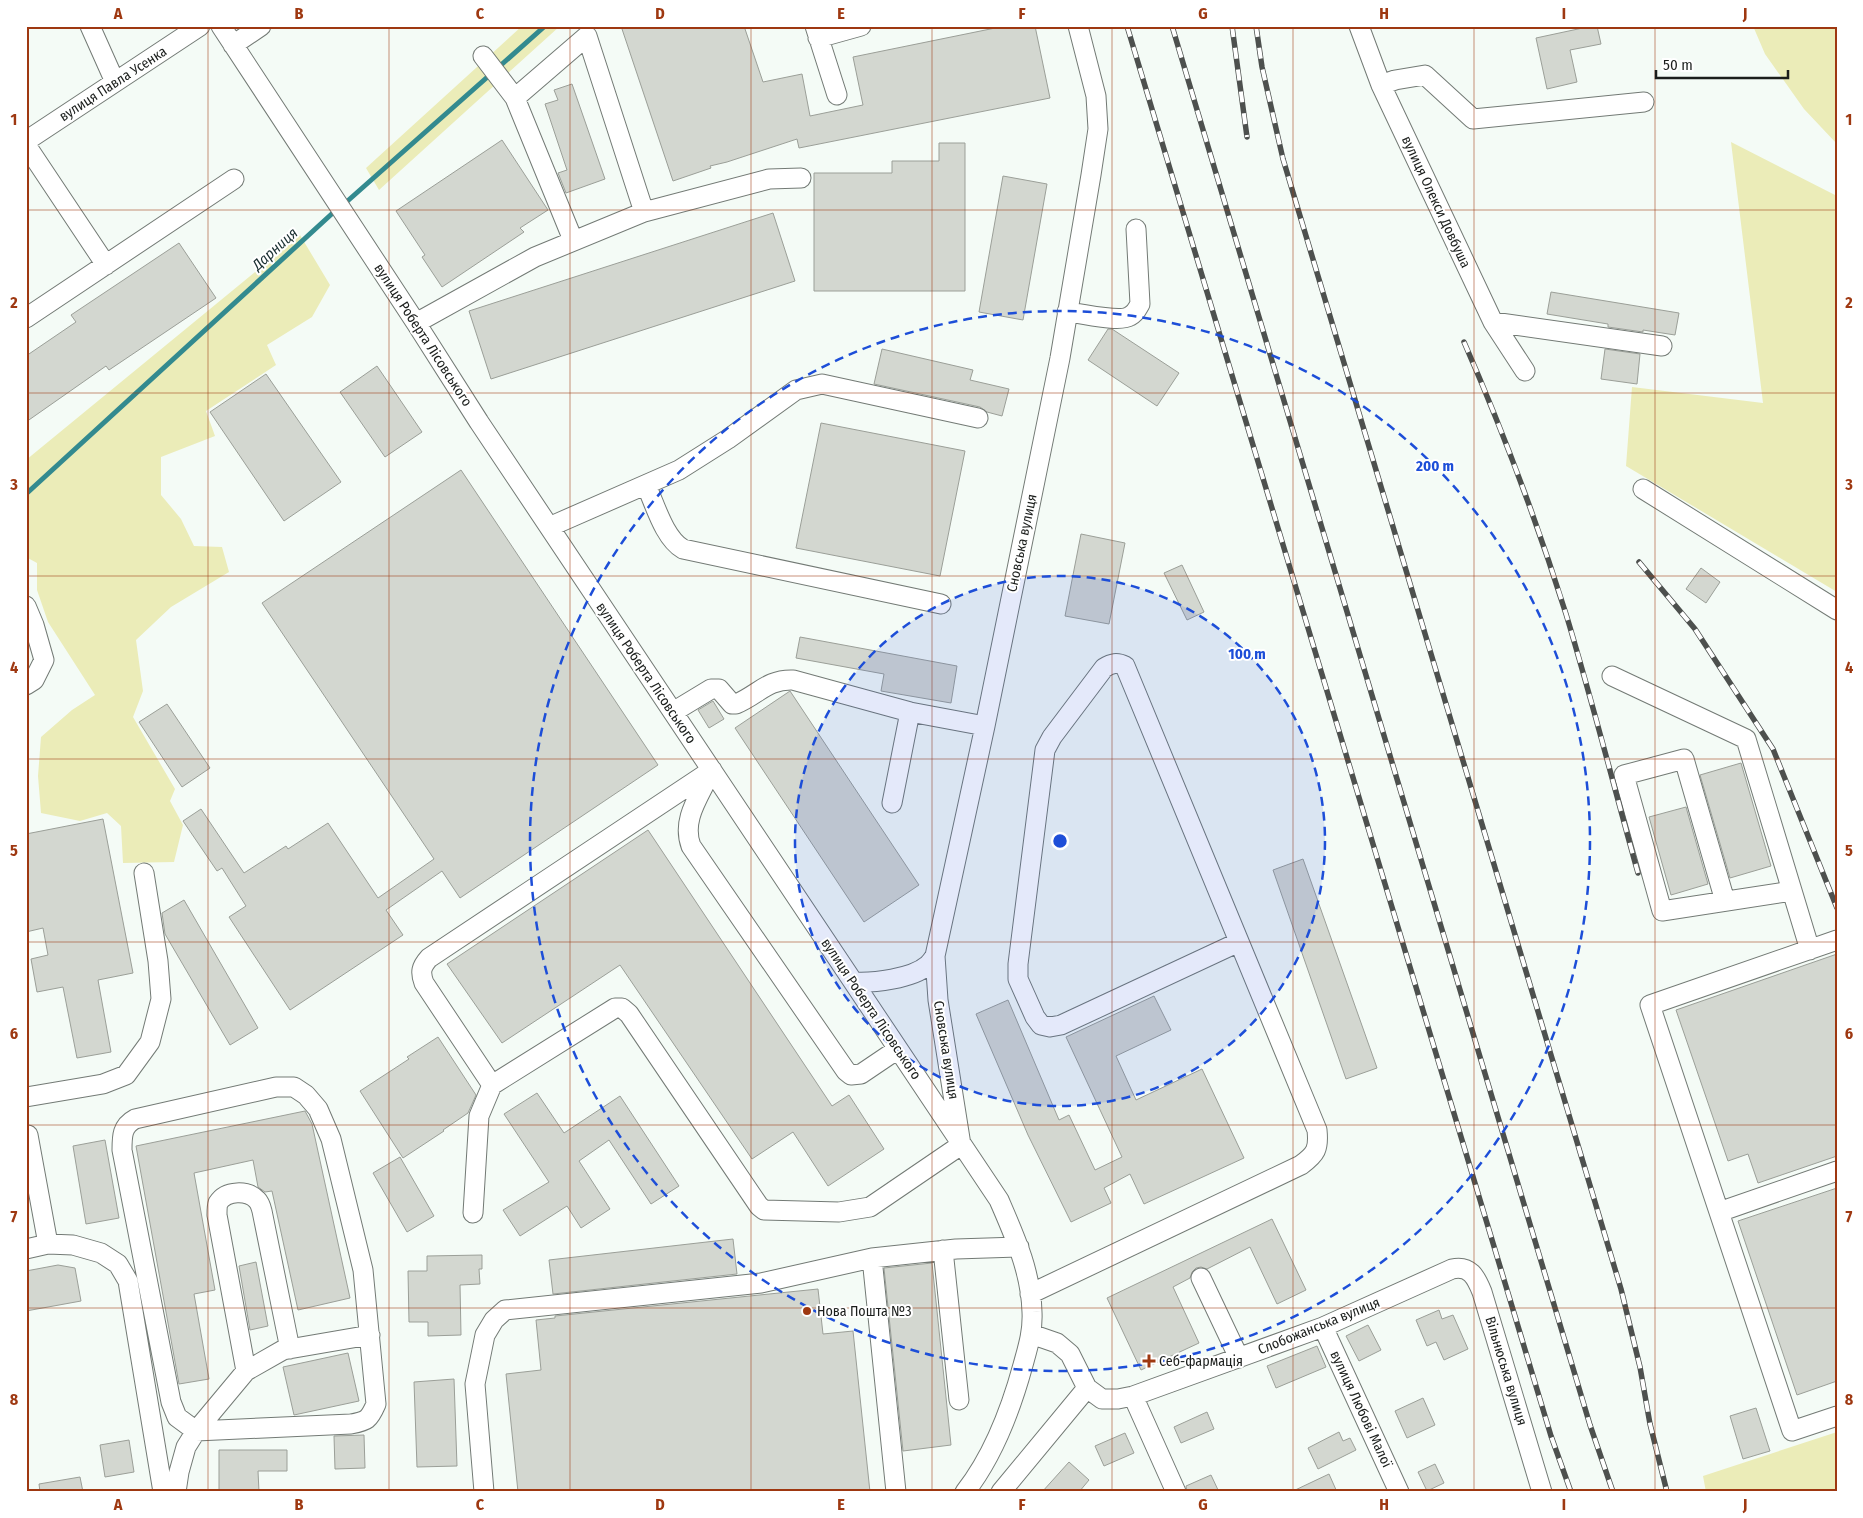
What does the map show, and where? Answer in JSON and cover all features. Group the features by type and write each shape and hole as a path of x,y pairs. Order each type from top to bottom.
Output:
{"street":[{"path":"90,26 115,82"},
{"name":"вулиця Павла Усенка","path":"26,141 200,26"},
{"name":"вулиця Роберта Лісовського","path":"221,26 549,527 999,1200 1019,1247 1028,1280 1032,1312 1031,1334"},
{"path":"233,44 261,26"},
{"path":"837,95 817,32 861,26"},
{"name":"Сновська вулиця","path":"961,1144 938,1000 935,956 985,726 1058,367 1098,129 1096,96 1078,26"},
{"name":"вулиця Олекси Довбуша","path":"1359,26 1381,85 1492,322 1525,371"},
{"path":"511,92 593,31 644,212"},
{"path":"483,56 511,92 573,240"},
{"path":"1381,85 1395,80 1425,76 1473,119 1644,102"},
{"path":"26,145 106,265"},
{"path":"416,323 535,257 644,212 769,179 801,178"},
{"path":"26,318 234,179"},
{"path":"1067,312 1116,318 1129,317 1136,312 1140,304 1136,229"},
{"path":"1492,322 1662,346"},
{"path":"549,527 679,470 728,440 796,390 809,386 822,384 978,418"},
{"path":"646,485 668,534 683,549 941,604"},
{"path":"1643,489 1837,610"},
{"path":"26,606 34,625 44,660 34,680 26,685"},
{"path":"1030,1294 1301,1165 1312,1157 1319,1145 1316,1130 1239,942 1125,666 1118,662 1110,664 1104,668 1052,737 1045,750 1018,964 1018,979 1035,1017 1041,1025 1050,1027 1061,1025 1239,942"},
{"path":"1612,676 1746,740 1810,950"},
{"path":"673,712 711,690 719,689 732,704 736,704 768,685 784,680 793,680 910,712 985,726"},
{"path":"892,803 910,712"},
{"path":"1725,901 1684,759 1624,775 1662,910 1725,901 1792,891"},
{"path":"712,770 689,819 687,828 692,846 846,1071 851,1075 861,1074 898,1049"},
{"path":"492,1086 424,983 421,974 422,965 429,958 712,770"},
{"path":"26,1097 103,1084 126,1075 150,1042 161,998 158,961 144,873"},
{"path":"1837,940 1650,1005 1792,1431 1837,1416"},
{"path":"854,982 880,982 907,975 928,965 935,956"},
{"path":"473,1214 478,1116 492,1086 615,1008 622,1008 629,1014 759,1206 764,1210 839,1212 870,1207 961,1144"},
{"path":"276,1087 294,1087 306,1095 318,1109 331,1139 363,1270 376,1404 371,1417 364,1422 196,1431 177,1417 171,1402 122,1150 122,1132 126,1124 135,1118 276,1087"},
{"path":"28,1135 48,1244"},
{"path":"1719,1212 1837,1171"},
{"path":"246,1371 216,1215 218,1204 226,1196 240,1192 249,1194 258,1201 262,1211 290,1349"},
{"path":"26,1249 48,1244 73,1245 101,1253 118,1264 128,1281 163,1492"},
{"path":"484,1492 475,1384 485,1335 494,1320 505,1310 761,1283 872,1258 943,1250 1019,1247"},
{"path":"943,1250 959,1400"},
{"path":"872,1258 896,1492"},
{"name":"Вільнюська вулиця","path":"1452,1269 1465,1268 1475,1275 1482,1292 1542,1492"},
{"name":"Слобожанська вулиця","path":"1087,1388 1102,1399 1118,1400 1133,1396 1323,1327 1452,1269"},
{"path":"1201,1278 1238,1358"},
{"name":"вулиця Любові Малої","path":"1323,1327 1399,1492"},
{"path":"965,1492 999,1436 1017,1384 1031,1334 1057,1344 1070,1354 1087,1388 1001,1492"},
{"path":"176,1492 186,1447 196,1431 246,1371 283,1350 370,1335"},
{"path":"1133,1396 1176,1492"}],"green space":[{"path":"522,26 560,26 379,190 366,168"},
{"path":"1753,26 1837,26 1837,144 1804,109 1765,54"},
{"path":"1731,142 1837,196 1837,592 1626,466 1632,387 1763,403"},
{"path":"300,235 330,285 312,317 267,345 276,365 206,411 215,436 161,457 161,495 181,519 194,546 222,547 229,572 171,607 136,640 143,691 133,717 175,789 170,801 183,825 174,862 123,863 121,826 107,813 80,821 41,813 38,776 41,737 72,710 95,695 48,622 37,590 37,563 26,557 26,460"},
{"path":"1837,1432 1837,1492 1706,1492 1703,1476"}],"building":[{"path":"621,26 744,26 763,82 802,74 810,116 863,105 853,57 1005,26 1035,26 1050,98 799,148 797,139 710,166 711,168 673,181"},
{"path":"1597,26 1601,44 1570,50 1577,82 1547,89 1536,38"},
{"path":"572,84 605,179 566,193 558,173 567,170 545,104 558,100 554,90"},
{"path":"502,140 548,210 520,228 524,232 442,287 422,257 425,255 396,211"},
{"path":"939,143 965,143 965,291 814,291 814,173 892,173 892,161 939,161"},
{"path":"1003,176 1047,184 1023,320 979,312"},
{"path":"773,213 795,281 491,379 469,311"},
{"path":"179,243 216,298 109,370 106,366 26,422 26,356 76,322 71,315"},
{"path":"1551,292 1679,313 1675,335 1608,327 1608,324 1547,314"},
{"path":"1108,329 1112,329 1179,373 1157,406 1088,360"},
{"path":"882,349 973,370 970,380 1009,389 1002,416 987,412 980,407 874,384"},
{"path":"1605,349 1640,354 1637,384 1601,379"},
{"path":"377,366 422,432 385,457 340,392"},
{"path":"266,374 341,482 284,521 210,412"},
{"path":"821,423 965,451 940,576 796,548"},
{"path":"461,470 658,765 460,898 442,871 386,910 403,935 290,1010 229,917 246,906 222,868 217,871 183,821 201,809 244,873 286,846 288,849 328,823 378,898 434,859 262,603"},
{"path":"1081,534 1125,543 1109,624 1065,616"},
{"path":"1182,565 1204,612 1187,620 1164,573"},
{"path":"1701,568 1720,582 1706,603 1686,589"},
{"path":"800,637 957,666 951,703 881,691 884,674 796,658"},
{"path":"790,691 919,885 864,922 735,728"},
{"path":"713,701 724,719 709,728 698,710"},
{"path":"167,704 210,768 182,787 139,722"},
{"path":"1741,763 1771,866 1730,878 1700,775"},
{"path":"1686,807 1708,884 1671,895 1649,817"},
{"path":"103,819 133,973 98,980 111,1052 77,1058 63,987 37,992 31,959 48,955 43,928 26,932 26,834"},
{"path":"648,830 832,1106 849,1095 884,1149 828,1186 793,1132 752,1159 620,965 502,1043 447,964"},
{"path":"1303,859 1377,1068 1346,1079 1273,870"},
{"path":"184,900 258,1028 230,1045 165,934 162,913"},
{"path":"1837,954 1837,1156 1758,1183 1748,1154 1728,1161 1676,1010"},
{"path":"1154,996 1171,1030 1116,1056 1136,1100 1202,1069 1244,1158 1144,1204 1130,1174 1104,1188 1111,1203 1071,1222 1028,1135 976,1014 1008,1000 1059,1120 1069,1115 1095,1170 1122,1157 1066,1037"},
{"path":"438,1037 476,1095 468,1113 403,1158 360,1091 409,1059 407,1057"},
{"path":"537,1093 564,1133 620,1096 679,1186 651,1204 609,1140 579,1161 610,1209 581,1228 567,1206 520,1236 503,1210 549,1182 504,1114"},
{"path":"305,1111 312,1124 350,1298 298,1310 272,1191 265,1192 258,1187 253,1160 194,1173 215,1290 194,1294 209,1379 179,1384 136,1146"},
{"path":"105,1140 119,1218 86,1224 73,1146"},
{"path":"400,1157 434,1216 407,1232 373,1173"},
{"path":"1837,1188 1837,1381 1797,1395 1738,1221"},
{"path":"1272,1219 1306,1290 1277,1304 1250,1247 1207,1269 1196,1268 1190,1278 1173,1287 1199,1343 1141,1370 1107,1298"},
{"path":"733,1239 737,1274 553,1294 549,1260"},
{"path":"482,1255 482,1269 479,1269 480,1284 460,1285 461,1335 428,1336 428,1322 409,1322 408,1271 427,1271 427,1256"},
{"path":"256,1262 268,1326 250,1330 239,1266"},
{"path":"932,1263 951,1445 903,1451 884,1268"},
{"path":"58,1265 75,1268 81,1301 26,1311 26,1271"},
{"path":"818,1289 823,1334 853,1331 870,1492 518,1492 506,1374 541,1370 536,1320 555,1318 555,1316"},
{"path":"1439,1310 1442,1319 1453,1315 1468,1349 1444,1360 1436,1342 1427,1346 1416,1320"},
{"path":"1368,1325 1381,1350 1359,1361 1346,1336"},
{"path":"1317,1346 1326,1367 1276,1388 1267,1366"},
{"path":"348,1353 359,1401 294,1415 283,1367"},
{"path":"454,1379 457,1466 417,1467 414,1382"},
{"path":"1423,1398 1435,1425 1407,1438 1395,1411"},
{"path":"1756,1408 1770,1451 1743,1459 1730,1416"},
{"path":"1207,1412 1214,1429 1181,1443 1174,1427"},
{"path":"1339,1432 1343,1441 1350,1438 1356,1450 1318,1469 1308,1448"},
{"path":"1125,1433 1134,1453 1104,1466 1095,1446"},
{"path":"364,1435 365,1468 335,1469 334,1436"},
{"path":"129,1440 134,1472 105,1477 100,1445"},
{"path":"219,1450 287,1450 287,1471 258,1471 259,1492 219,1492"},
{"path":"1069,1462 1089,1480 1079,1492 1042,1492"},
{"path":"1435,1464 1444,1483 1427,1491 1418,1472"},
{"path":"1329,1474 1337,1492 1291,1492"},
{"path":"1211,1475 1219,1492 1187,1492 1186,1486"},
{"path":"80,1477 83,1492 40,1492 39,1484"}],"waterway":[{"name":"Дарниця","path":"343,205 545,26"},
{"name":"Дарниця","path":"26,494 336,210"}],"railway":[{"path":"1127,26 1551,1436 1571,1492"},
{"path":"1172,26 1590,1425 1613,1492"},
{"path":"1232,26 1247,137"},
{"path":"1256,26 1262,67 1283,159 1621,1289 1640,1367 1650,1424 1667,1492"},
{"path":"1464,342 1506,443 1555,580 1585,679 1638,873"},
{"path":"1639,562 1695,629 1773,749 1837,908"}],"place":[{"name":"Нова Пошта №3","path":"807,1311"},
{"name":"Себ-фармація","path":"1149,1361"}]}
